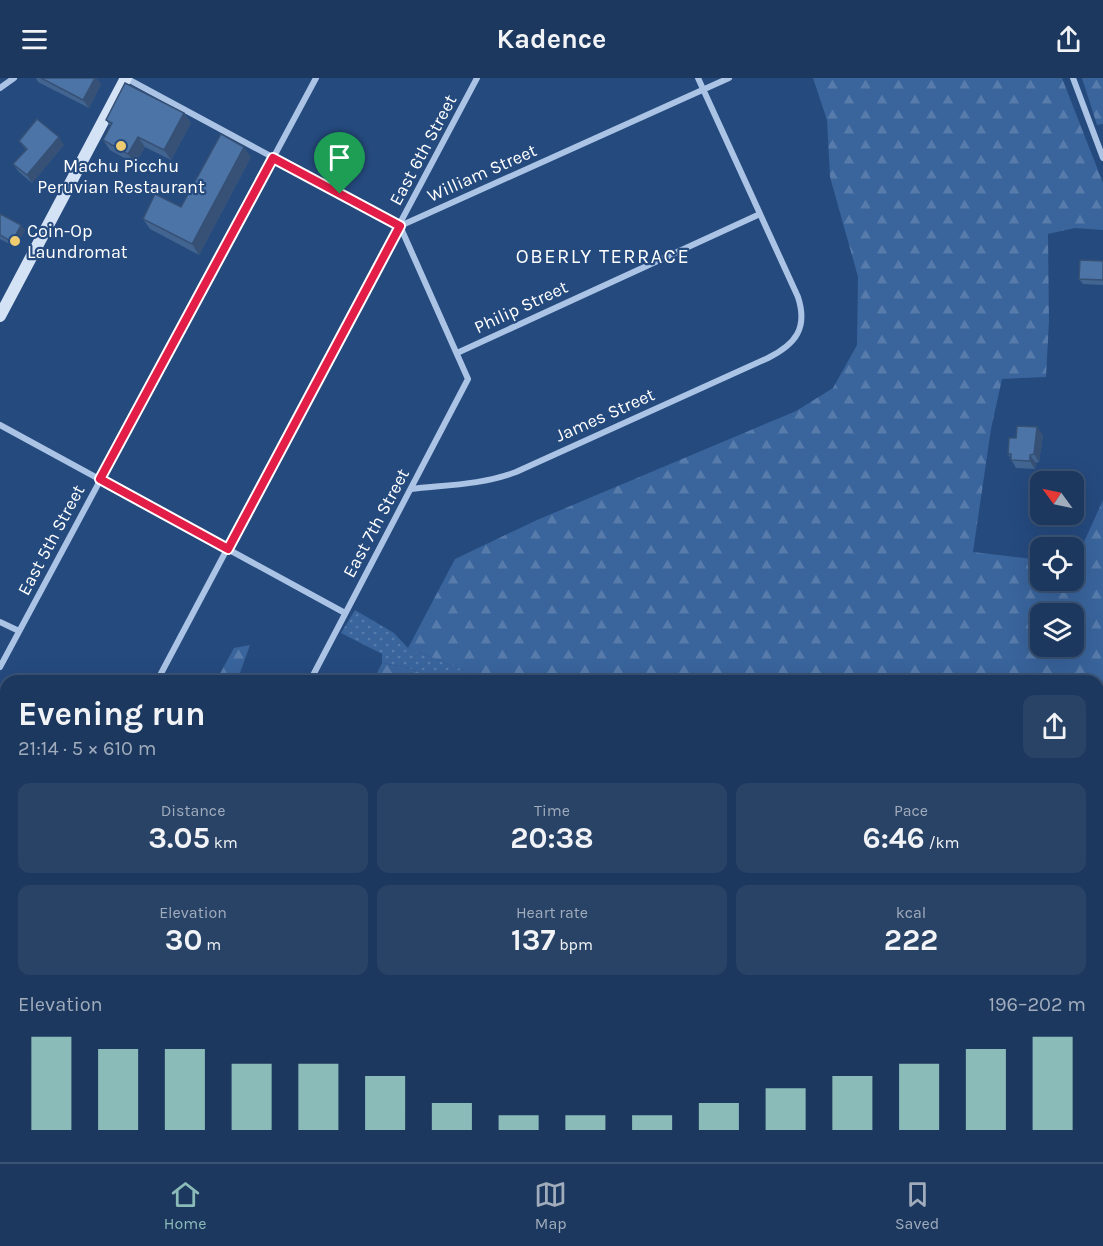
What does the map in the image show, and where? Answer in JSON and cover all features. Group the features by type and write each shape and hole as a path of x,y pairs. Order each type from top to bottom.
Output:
{"main road":[{"path":"0,316 125,78"}],"street":[{"path":"0,88 14,78"},
{"path":"125,78 400,226 457,353"},
{"name":"East 5th Street","path":"0,667 316,78"},
{"name":"East 6th Street","path":"160,675 477,78"},
{"path":"698,78 760,213"},
{"name":"William Street","path":"400,226 729,78"},
{"path":"1073,78 1103,158"},
{"name":"James Street","path":"411,489 481,481 516,472 785,349 798,333 802,314 798,297 760,213"},
{"name":"Philip Street","path":"457,353 760,213"},
{"name":"East 7th Street","path":"312,675 468,379 457,353"},
{"path":"0,424 345,613"},
{"path":"0,622 19,632"}],"green space":[{"path":"813,78 1062,78 1103,183 1103,230 1075,228 1048,234 1049,321 1046,377 1002,379 991,429 973,552 1030,559 1030,591 1084,591 1084,542 1103,500 1103,675 470,675 461,669 408,648 455,559 537,520 796,411 833,388 857,345 858,277 830,177 827,120"},
{"path":"1082,78 1103,78 1103,124 1097,125"},
{"path":"355,610 394,633 408,648 461,669 470,675 425,675 409,668 382,663 382,654 341,633"},
{"path":"250,645 239,675 219,675 234,648"},
{"path":"382,663 409,668 425,675 376,675"}],"building":[{"path":"41,78 95,78 83,100"},
{"path":"125,83 184,113 164,150 138,137 128,154 103,140 112,123 106,120"},
{"path":"37,119 59,137 27,175 13,164 27,149 19,141"},
{"path":"221,134 244,147 192,244 143,219 155,194 181,207"},
{"path":"0,214 21,225 12,242 0,235"},
{"path":"1080,260 1103,261 1103,280 1079,279"},
{"path":"1017,426 1037,427 1034,454 1030,455 1030,461 1011,460 1011,454 1008,454 1009,438 1016,438"}],"place":[{"name":"Machu Picchu Peruvian Restaurant","path":"121,146"},
{"name":"Coin-Op Laundromat","path":"15,241"}],"district":[{"name":"OBERLY TERRACE","path":"603,256"}],"route":[{"path":"273,158 340,194 400,226 228,549 100,479 273,158"}]}
